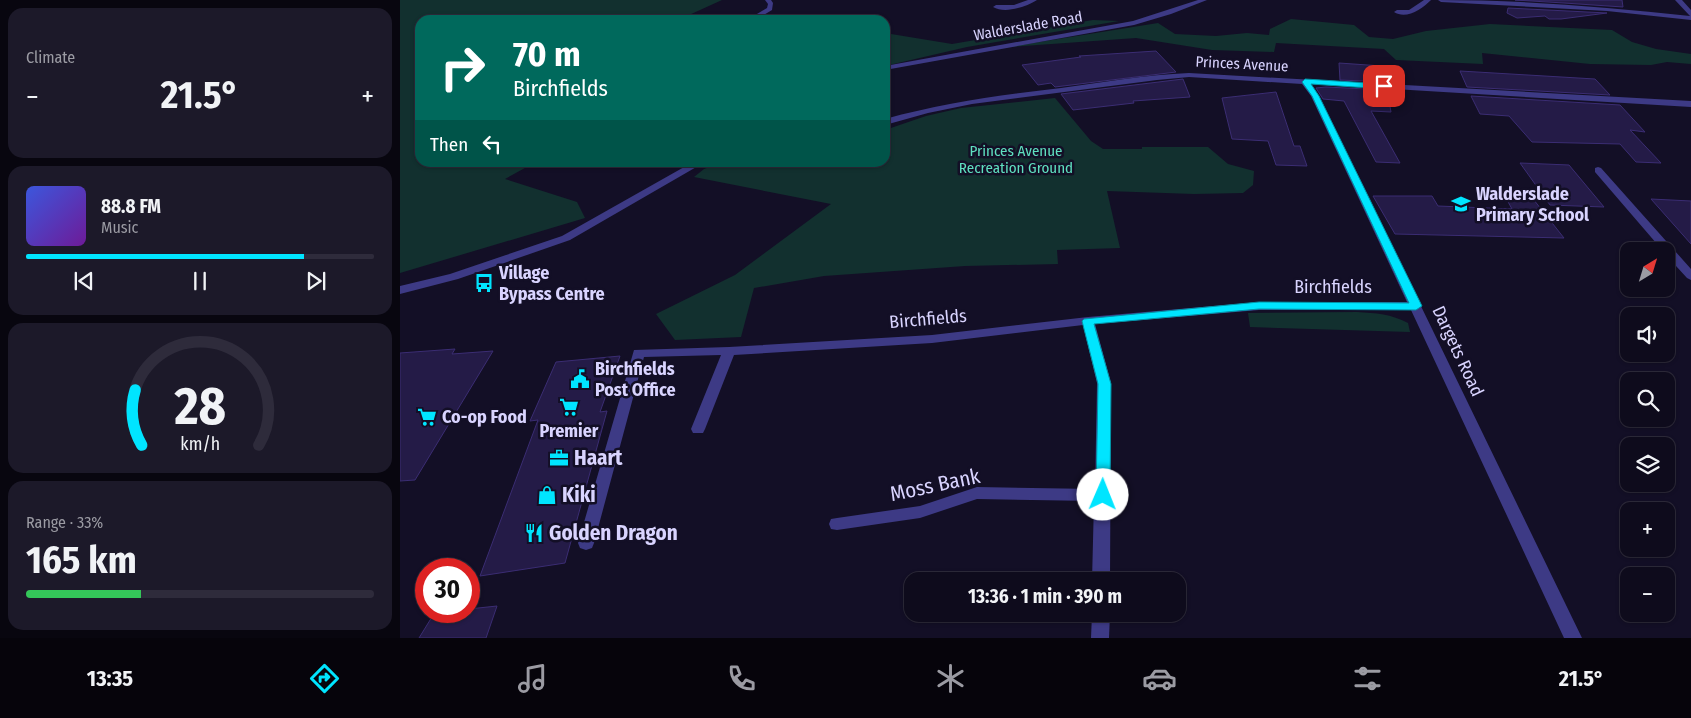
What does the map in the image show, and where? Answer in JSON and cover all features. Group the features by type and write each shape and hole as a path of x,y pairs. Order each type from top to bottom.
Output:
{"street":[{"path":"759,15 770,9 771,4 768,0"},
{"path":"996,7 1015,7 1034,0"},
{"name":"Walderslade Road","path":"890,67 1134,22 1170,13 1204,0"},
{"path":"1397,12 1410,12 1428,0"},
{"path":"1441,0 1597,8 1691,18"},
{"path":"1678,0 1691,14"},
{"name":"Princes Avenue","path":"890,121 919,112 972,101 1173,76 1212,76 1691,104"},
{"name":"Dargets Road","path":"1305,82 1315,96 1573,638"},
{"path":"400,290 454,276 566,238 692,167"},
{"path":"1598,170 1691,276"},
{"name":"Birchfields","path":"586,543 639,353 729,351 932,338 1088,321 1259,306 1416,306"},
{"path":"1088,321 1104,384 1101,572"},
{"path":"698,429 729,351"},
{"name":"Moss Bank","path":"838,524 920,512 977,494 1103,495"},
{"path":"1100,638 1101,622"}],"green space":[{"path":"400,0 722,0 689,15 415,15 415,167 527,167 505,179 577,202 585,218 400,273"},
{"path":"1291,19 1354,25 1369,37 1393,39 1426,31 1490,24 1612,30 1632,42 1656,49 1691,54 1691,64 1667,62 1651,65 1590,64 1482,53 1483,64 1396,60 1384,49 1276,43 1274,52 1212,50 1136,38 1008,47 1158,23 1175,34 1216,36 1247,33 1269,35 1270,29"},
{"path":"1093,20 1119,21 967,47 890,65 890,34 952,44"},
{"name":"Princes Avenue Recreation Ground","path":"1055,98 1091,141 1103,149 1208,147 1228,164 1254,171 1253,185 1243,193 1194,194 1107,191 1120,248 1057,250 1058,264 965,266 824,276 754,288 741,337 675,340 656,314 735,275 831,204 694,177 709,167 890,167 890,128 926,116 961,108"},
{"path":"1357,312 1396,318 1408,323 1410,332 1250,327 1248,313"}],"building":[{"path":"1515,0 1622,0 1623,7 1564,3"},
{"path":"1508,8 1607,13 1561,19 1549,19 1545,16 1517,18 1507,13"},
{"path":"1156,51 1176,72 1055,87 1051,83 1038,85 1022,65 1081,57 1079,56"},
{"path":"1339,63 1382,66 1385,82 1340,80"},
{"path":"1460,71 1595,79 1610,95 1467,87"},
{"path":"1183,79 1190,97 1133,101 1134,103 1073,110 1061,94"},
{"path":"1316,88 1387,90 1391,112 1371,111 1400,163 1376,162 1344,101 1323,99"},
{"path":"1276,92 1294,146 1300,146 1307,166 1276,165 1268,141 1232,139 1222,98"},
{"path":"1471,96 1620,105 1645,132 1630,130 1661,163 1636,162 1620,144 1532,142 1509,116 1480,114"},
{"path":"1520,163 1569,165 1604,207 1550,205"},
{"name":"Walderslade Primary School","path":"1501,189 1526,190 1564,238 1395,234 1373,196 1432,196 1438,206 1512,209"},
{"path":"1651,199 1691,201 1691,244"},
{"name":"Co-op Food","path":"455,349 452,354 493,351 415,480 400,481 400,353"},
{"path":"620,356 600,412 607,411 565,563 480,576 538,420 530,421 556,362"},
{"path":"497,606 486,638 419,638 428,623 480,623 480,608"}],"place":[{"name":"Walderslade Primary School","path":"1461,204"},
{"name":"Village Bypass Centre","path":"484,283"},
{"name":"Birchfields Post Office","path":"580,379"},
{"name":"Premier","path":"569,407"},
{"name":"Co-op Food","path":"427,417"},
{"name":"Haart","path":"559,458"},
{"name":"Kiki","path":"547,495"},
{"name":"Golden Dragon","path":"534,533"}],"route":[{"path":"1103,495 1104,384 1088,321 1259,306 1416,306 1315,96 1305,82 1384,86"}]}
